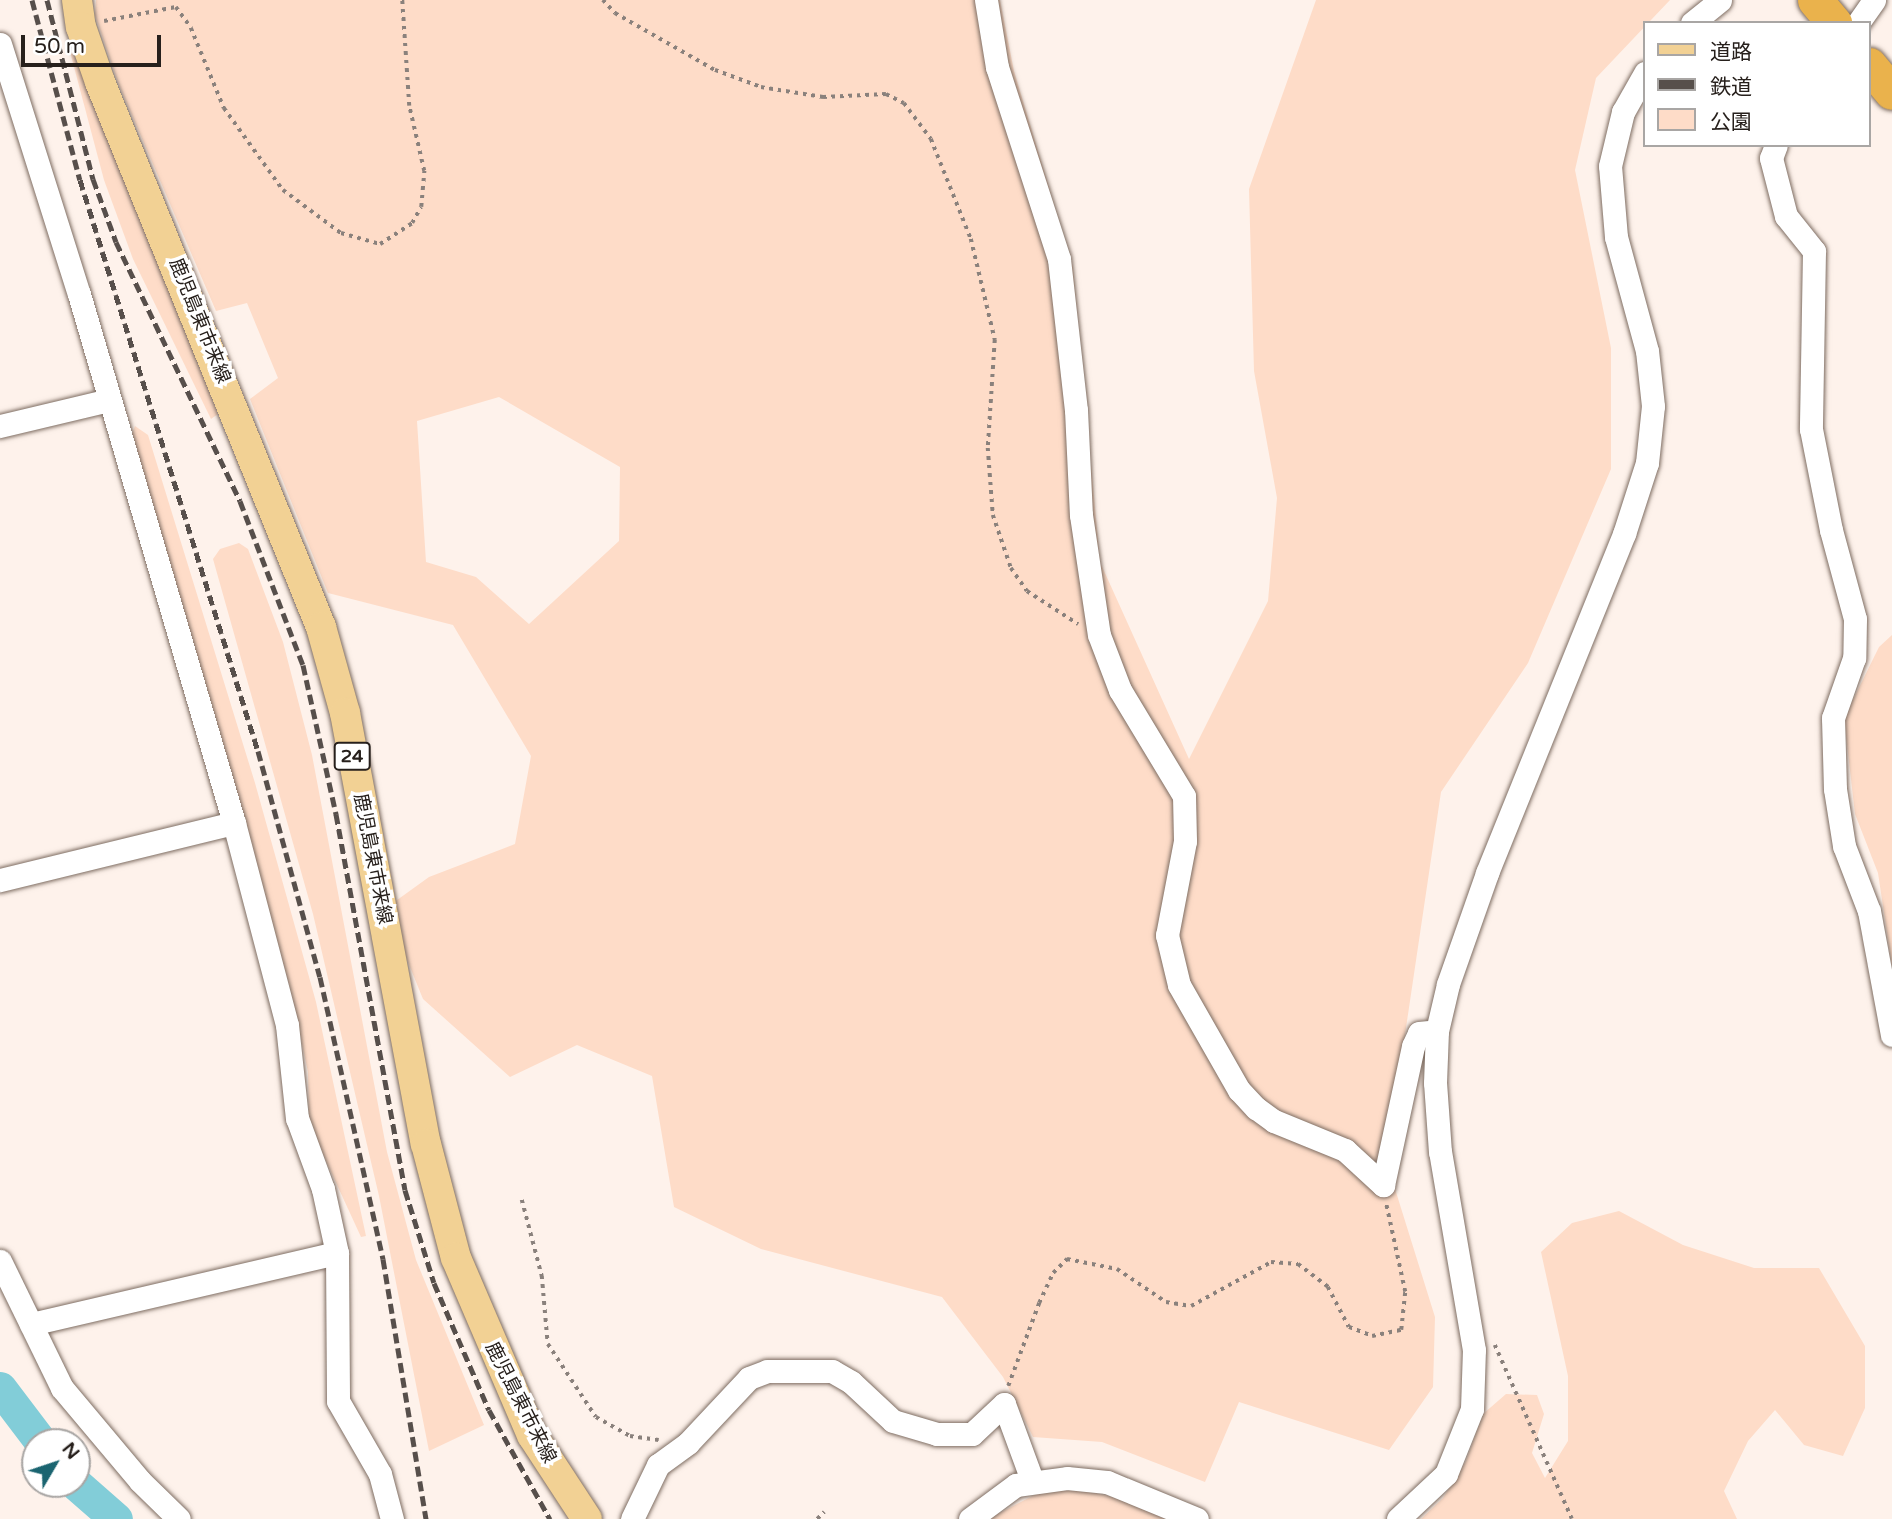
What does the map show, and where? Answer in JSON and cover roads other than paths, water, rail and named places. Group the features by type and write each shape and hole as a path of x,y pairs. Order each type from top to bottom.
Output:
{"highway":[{"path":"1815,0 1832,21"},
{"path":"1871,67 1892,92"}],"main road":[{"name":"鹿児島東市来線","path":"79,13 321,627 345,713 426,1144 456,1258 532,1434 587,1519"}],"street":[{"path":"986,0 997,67 1059,260 1076,411 1081,514 1099,635 1120,690 1184,796 1185,841 1167,935 1180,985 1239,1090 1256,1108 1274,1121 1345,1150 1383,1185 1413,1046 1419,1033 1437,1031"},
{"path":"1694,21 1720,0"},
{"path":"1859,21 1874,0"},
{"path":"0,44 234,823 287,1025 297,1118 323,1189 337,1253 338,1401 380,1474 392,1519"},
{"path":"1398,1519 1446,1474 1472,1409 1474,1349 1440,1152 1437,1031 1459,948 1624,534 1647,463 1653,406 1647,351 1616,237 1610,166 1623,112 1644,75"},
{"path":"1775,147 1771,158 1786,216 1814,251 1811,429 1831,530 1855,618 1854,658 1833,718 1835,789 1844,846 1869,911 1892,1035"},
{"path":"0,426 109,400"},
{"path":"0,880 234,823"},
{"path":"31,1324 337,1253"},
{"path":"0,1261 62,1388 140,1481 179,1519"},
{"path":"632,1519 658,1465 688,1443 749,1378 767,1371 832,1371 851,1382 893,1421 937,1434 972,1434 1004,1404 1032,1480"},
{"path":"970,1519 1001,1493 1032,1480 1107,1482 1197,1519"}],"waterway":[{"path":"0,1388 30,1428"},
{"path":"91,1497 116,1519"}],"railway":[{"path":"32,0 80,180 258,751 320,977 383,1259 426,1519"},
{"path":"47,0 93,179 116,242 240,501 303,665 336,814 405,1190 434,1283 489,1410 550,1519"}]}
